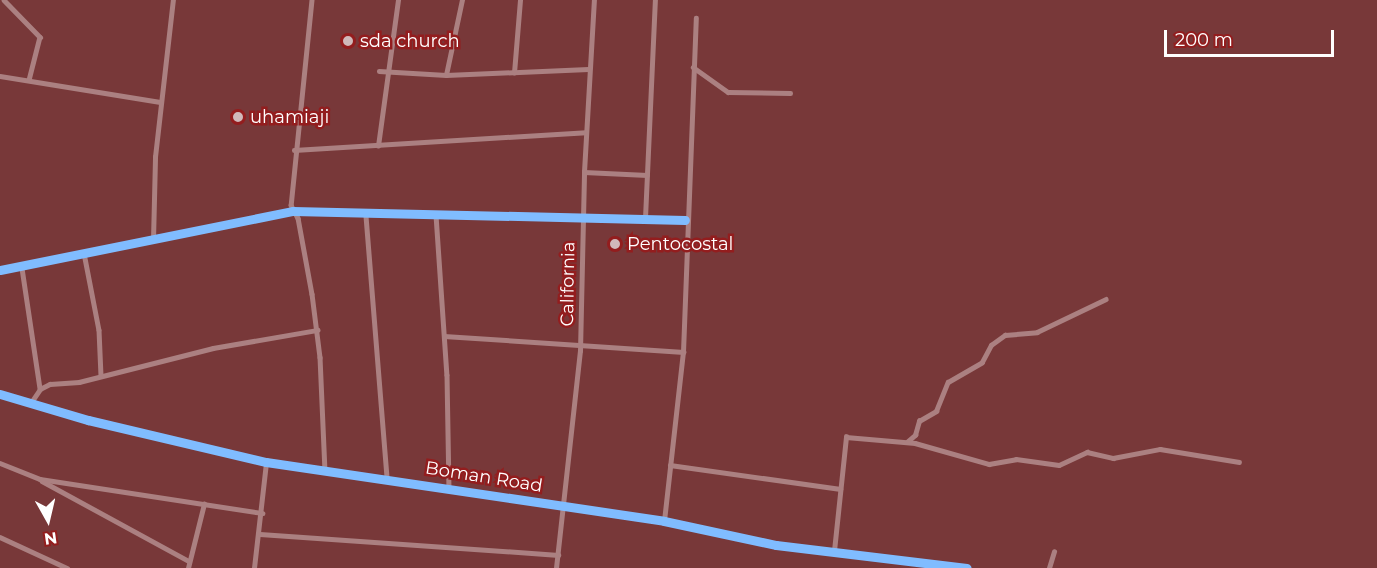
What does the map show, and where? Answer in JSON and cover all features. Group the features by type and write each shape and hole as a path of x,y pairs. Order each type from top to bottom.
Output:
{"street":[{"path":"4,0 40,37 29,80"},
{"path":"153,240 160,102 173,0"},
{"path":"312,0 294,150 293,211 298,218 317,330 325,470"},
{"path":"378,146 398,0"},
{"path":"446,75 462,0"},
{"path":"514,73 520,0"},
{"name":"California","path":"556,568 565,506 580,342 585,132 594,0"},
{"path":"645,218 655,0"},
{"path":"664,521 683,352 686,220 696,18"},
{"path":"693,67 728,92 790,93"},
{"path":"379,71 446,75 588,69"},
{"path":"0,76 160,102"},
{"path":"294,150 585,132"},
{"path":"584,172 647,175"},
{"path":"0,270 22,268 84,253 293,211 366,216 686,220"},
{"path":"366,216 387,478"},
{"path":"436,216 444,336 449,489"},
{"path":"84,253 99,330 101,375"},
{"path":"22,268 40,389 30,404"},
{"path":"907,442 915,435 919,421 936,411 948,382 982,362 991,345 1005,335 1037,332 1106,299"},
{"path":"40,389 213,348 317,330"},
{"path":"444,336 580,342 683,352"},
{"name":"Boman Road","path":"0,394 30,404 266,462 387,478 664,521 777,545 967,568"},
{"path":"834,551 846,436 907,442 970,456 989,464 1016,459 1059,465 1087,452 1113,458 1161,449 1239,462"},
{"path":"254,568 260,534 266,462"},
{"path":"0,463 40,479 189,561"},
{"path":"670,465 840,489"},
{"path":"40,479 262,513"},
{"path":"188,568 204,504"},
{"path":"260,534 558,555"},
{"path":"0,537 67,568"},
{"path":"1049,568 1054,552"}],"cycle path":[{"path":"0,270 293,211 685,220"},
{"path":"0,394 88,420 266,462 664,521 776,545 967,568"}],"place":[{"name":"sda church","path":"348,41"},
{"name":"uhamiaji","path":"238,117"},
{"name":"Pentocostal","path":"615,244"}]}
